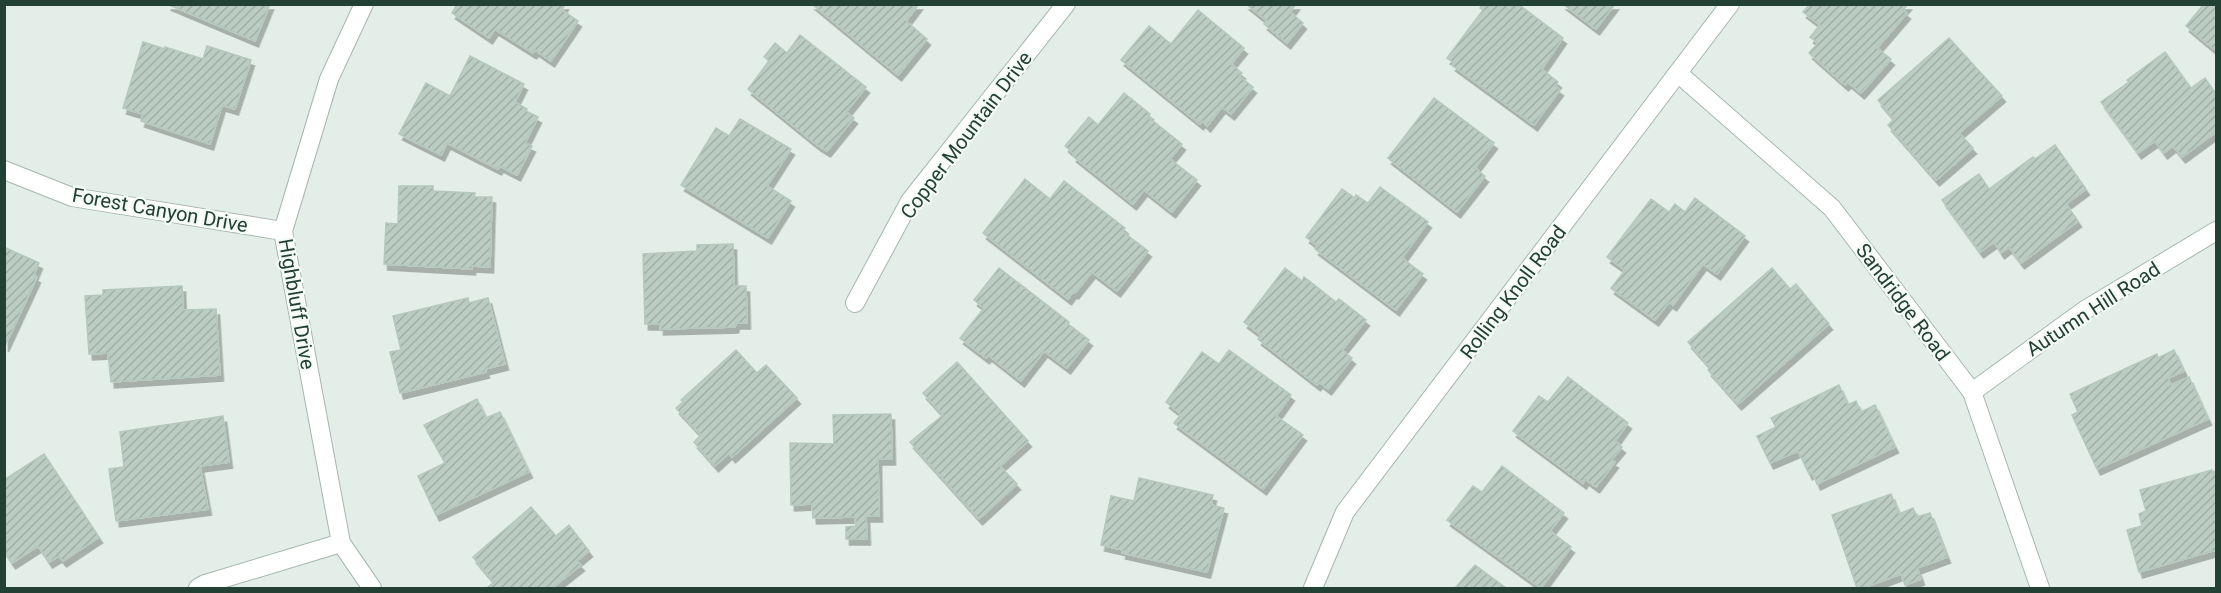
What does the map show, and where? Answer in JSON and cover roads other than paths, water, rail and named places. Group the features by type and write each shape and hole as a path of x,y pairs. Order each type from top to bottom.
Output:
{"street":[{"name":"Highbluff Drive","path":"341,543 283,231 329,79 364,4"},
{"name":"Copper Mountain Drive","path":"855,303 910,201 1066,4"},
{"name":"Rolling Knoll Road","path":"1313,588 1345,512 1730,4"},
{"name":"Sandridge Road","path":"1679,74 1832,208 1972,392 2040,588"},
{"name":"Forest Canyon Drive","path":"4,170 72,197 283,231"},
{"name":"Autumn Hill Road","path":"1972,392 2085,310 2217,231"},
{"path":"198,588 341,543 372,588"}]}
